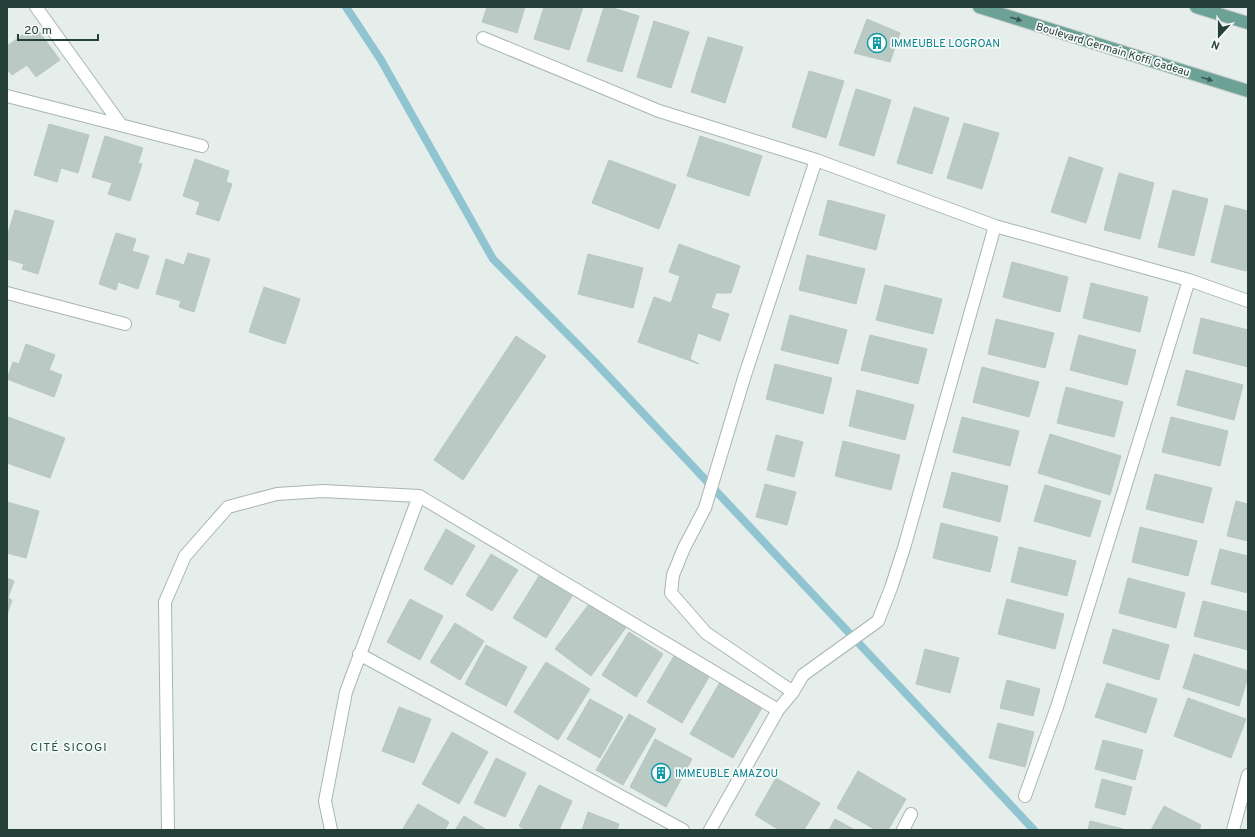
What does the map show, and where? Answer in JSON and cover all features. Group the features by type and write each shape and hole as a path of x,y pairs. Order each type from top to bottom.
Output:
{"main road":[{"name":"Boulevard Germain Koffi Gadeau","path":"979,7 1248,92"},
{"path":"1196,7 1248,23"}],"street":[{"path":"36,7 121,125"},
{"path":"483,38 659,111 816,160 995,226 1189,280 1248,301"},
{"path":"7,96 202,146"},
{"path":"792,692 706,633 671,594 672,575 705,508 744,378 816,160"},
{"path":"710,830 778,710 792,692 803,674 878,621 904,548 995,226"},
{"path":"1025,796 1057,707 1189,280"},
{"path":"7,293 125,324"},
{"path":"168,830 165,602 185,556 228,507 277,494 323,491 419,496 778,710"},
{"path":"330,830 325,801 346,692 419,496"},
{"path":"360,654 683,830"},
{"path":"1233,830 1248,775"},
{"path":"903,830 911,814"}],"building":[{"path":"487,7 525,7 517,33 482,22"},
{"path":"544,7 583,7 569,50 534,39"},
{"path":"604,7 610,7 639,16 622,72 587,61"},
{"name":"IMMEUBLE LOGROAN","path":"867,19 900,33 890,62 854,53"},
{"path":"654,21 689,32 671,88 637,77"},
{"path":"35,26 60,60 36,77 27,65 12,75 7,69 7,46"},
{"path":"708,37 743,47 725,103 691,92"},
{"path":"809,71 844,81 826,138 792,127"},
{"path":"856,89 891,100 874,156 839,145"},
{"path":"914,107 949,118 932,174 897,163"},
{"path":"964,123 999,133 982,189 947,178"},
{"path":"49,124 89,135 78,173 61,168 57,182 34,175"},
{"path":"105,136 143,148 138,163 142,164 130,201 108,194 112,183 92,177"},
{"path":"700,136 762,156 749,196 687,176"},
{"path":"1069,157 1103,168 1086,223 1051,212"},
{"path":"195,159 229,171 226,182 232,184 219,221 196,214 200,202 183,196"},
{"path":"609,160 676,185 659,229 592,203"},
{"path":"1119,173 1154,183 1140,239 1104,230"},
{"path":"1173,190 1208,199 1194,256 1158,247"},
{"path":"828,200 885,215 876,250 819,235"},
{"path":"1225,205 1248,211 1248,262 1246,271 1211,262"},
{"path":"15,210 54,221 38,274 22,269 24,264 7,259 7,237"},
{"path":"116,233 136,239 132,251 149,256 138,289 118,282 116,290 99,284"},
{"path":"679,244 740,266 731,293 716,293 711,308 729,314 720,341 698,333 690,359 699,364 638,342 654,297 671,303 680,276 669,272"},
{"path":"188,253 210,259 194,312 179,307 181,301 156,294 166,259 184,265"},
{"path":"588,254 643,268 633,308 578,294"},
{"path":"807,255 865,269 856,304 799,290"},
{"path":"1012,262 1068,277 1060,312 1003,297"},
{"path":"1091,283 1148,297 1140,332 1083,318"},
{"path":"885,285 942,299 933,334 876,320"},
{"path":"264,287 300,299 285,344 249,332"},
{"path":"790,315 847,330 838,364 781,350"},
{"path":"1201,318 1248,330 1248,367 1193,353"},
{"path":"996,319 1054,333 1045,368 988,354"},
{"path":"870,335 927,349 918,384 861,370"},
{"path":"1079,335 1136,350 1127,385 1070,370"},
{"path":"516,336 546,356 463,480 434,460"},
{"path":"26,344 55,355 49,370 62,375 54,397 7,379 13,362 19,364"},
{"path":"775,364 832,378 823,414 766,399"},
{"path":"982,367 1039,382 1029,417 973,402"},
{"path":"1186,370 1243,385 1234,420 1177,405"},
{"path":"1066,387 1123,402 1114,437 1057,423"},
{"path":"857,390 914,405 905,440 849,426"},
{"path":"8,417 65,438 50,478 7,463"},
{"path":"962,417 1019,431 1010,466 953,452"},
{"path":"1171,417 1228,431 1220,466 1162,452"},
{"path":"1050,434 1121,456 1110,495 1038,473"},
{"path":"776,435 803,442 794,477 767,470"},
{"path":"843,441 900,455 891,490 835,476"},
{"path":"952,472 1008,486 1000,522 943,507"},
{"path":"1155,474 1212,488 1203,523 1146,509"},
{"path":"765,484 796,492 787,525 756,517"},
{"path":"1045,485 1101,501 1090,537 1034,521"},
{"path":"1236,501 1248,504 1248,541 1227,536"},
{"path":"7,502 39,511 26,558 7,553"},
{"path":"941,523 998,537 990,572 933,558"},
{"path":"1140,527 1197,541 1188,576 1132,562"},
{"path":"446,529 475,546 452,585 424,569"},
{"path":"1019,547 1076,561 1067,596 1011,582"},
{"path":"1220,549 1248,556 1248,593 1211,584"},
{"path":"491,554 518,570 492,611 466,595"},
{"path":"539,576 572,596 546,638 513,618"},
{"path":"7,578 14,581 8,598 12,600 7,615"},
{"path":"1128,578 1185,593 1176,628 1119,613"},
{"path":"410,599 443,616 420,660 387,642"},
{"path":"1007,599 1064,614 1055,649 998,634"},
{"path":"592,600 627,626 591,676 555,649"},
{"path":"1203,601 1248,612 1248,650 1194,636"},
{"path":"455,623 484,641 460,680 430,662"},
{"path":"1113,629 1169,645 1159,680 1103,663"},
{"path":"629,632 663,654 636,697 602,675"},
{"path":"486,645 527,667 506,706 465,684"},
{"path":"925,649 959,658 950,693 916,684"},
{"path":"1194,654 1248,671 1248,677 1239,706 1183,688"},
{"path":"674,656 709,677 682,723 647,702"},
{"path":"546,662 590,689 558,740 514,712"},
{"path":"1007,680 1040,689 1033,716 1000,708"},
{"path":"720,682 763,706 733,758 690,734"},
{"path":"1107,683 1157,699 1146,733 1095,717"},
{"path":"1188,698 1246,719 1231,758 1174,736"},
{"path":"590,699 623,717 600,758 567,739"},
{"path":"399,707 431,719 414,763 382,751"},
{"path":"629,714 656,729 623,785 596,770"},
{"path":"998,723 1034,732 1025,767 989,758"},
{"path":"452,732 488,752 459,804 422,784"},
{"name":"IMMEUBLE AMAZOU","path":"655,739 692,759 666,807 630,787"},
{"path":"1103,740 1143,750 1135,780 1095,769"},
{"path":"496,758 526,773 505,817 474,803"},
{"path":"858,771 906,799 888,830 876,830 837,808"},
{"path":"776,778 820,803 804,830 779,830 755,815"},
{"path":"1102,779 1132,787 1125,815 1095,807"},
{"path":"539,785 572,801 559,830 526,830 519,826"},
{"path":"418,804 449,822 445,830 402,830"},
{"path":"1164,806 1201,825 1199,830 1151,830"},
{"path":"588,812 619,824 617,830 582,830"},
{"path":"464,816 487,830 455,830"},
{"path":"835,819 855,830 829,830"},
{"path":"1090,821 1123,829 1123,830 1088,830"}],"waterway":[{"path":"346,7 381,60 493,259 594,361 1034,830"}],"place":[{"name":"IMMEUBLE LOGROAN","path":"877,43"},
{"name":"IMMEUBLE AMAZOU","path":"661,773"}],"district":[{"name":"CITÉ SICOGI","path":"69,747"}]}
